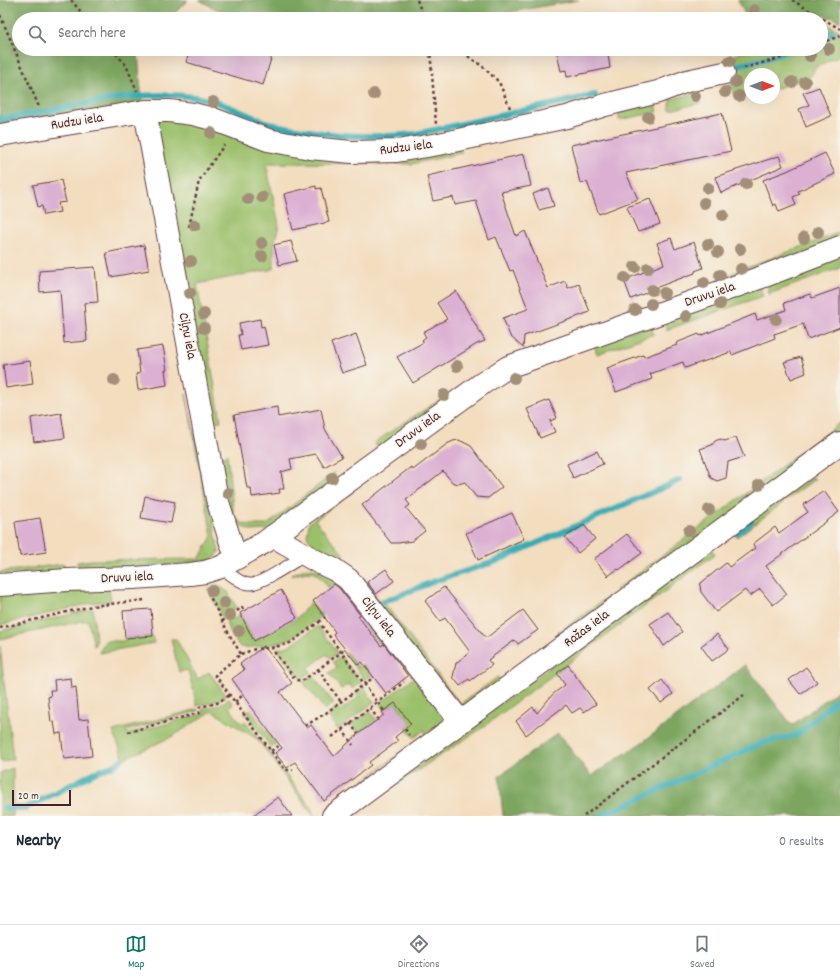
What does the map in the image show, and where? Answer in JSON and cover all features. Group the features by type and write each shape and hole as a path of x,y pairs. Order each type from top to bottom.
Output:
{"street":[{"name":"Rudzu iela","path":"0,135 141,102 169,111 193,114 213,119 268,140 310,148 352,152 397,151 568,117 605,105 658,92 687,81 724,73"},
{"name":"Ciļņu iela","path":"141,102 217,499 232,546 230,562"},
{"name":"Druvu iela","path":"0,585 190,574 205,572 230,562 273,536 483,383 508,367 762,277 840,247"},
{"name":"Ražas iela","path":"334,816 840,443"},
{"name":"Ciļņu iela","path":"273,536 304,555 335,570 348,579 461,722"}],"lane":[{"path":"230,562 231,576 250,584 259,582 304,555"}],"path":[{"path":"71,0 81,12"},
{"path":"418,0 422,12"},
{"path":"792,0 812,12"},
{"path":"0,15 12,43"},
{"path":"828,22 840,29"},
{"path":"828,41 840,36"},
{"path":"17,56 40,109"},
{"path":"118,56 126,65 141,102"},
{"path":"431,56 436,125"},
{"path":"468,56 482,66 499,82 510,108"},
{"path":"724,73 787,56"},
{"path":"187,234 200,181 226,141 243,130"},
{"path":"205,591 207,590 229,634 242,654"},
{"path":"0,628 92,606 150,599"},
{"path":"222,621 242,607 244,611"},
{"path":"293,770 285,770 215,675 242,654 255,649 271,648 290,643 325,617"},
{"path":"319,622 384,711"},
{"path":"271,648 296,680 302,680 346,649"},
{"path":"318,669 341,702"},
{"path":"332,737 420,670"},
{"path":"305,726 341,702 374,677"},
{"path":"128,732 199,713 198,707 217,703 230,695"},
{"path":"235,702 244,695"},
{"path":"584,816 744,695"},
{"path":"370,708 380,722"},
{"path":"350,723 358,734"},
{"path":"342,729 353,745"},
{"path":"271,751 280,745"}],"green space":[{"path":"0,0 188,0 176,12 12,12 12,56 138,56 142,105 0,130"},
{"path":"199,0 579,0 511,12 222,12"},
{"path":"738,0 840,0 840,22 828,16 828,12 744,12"},
{"path":"828,26 840,31 840,55 816,67 811,76 780,87 780,68 744,68 744,94 735,96 724,60 733,56 828,56"},
{"path":"696,93 701,103 670,110 670,99"},
{"path":"654,103 658,112 619,120 619,112"},
{"path":"159,119 190,121 265,146 459,148 462,153 412,164 266,163 279,225 274,245 274,269 197,284 221,421 208,423 156,123"},
{"path":"840,232 840,242 729,277 728,275"},
{"path":"840,253 840,268 769,294 767,281"},
{"path":"759,284 763,296 666,330 665,319"},
{"path":"649,325 654,334 597,354 594,344"},
{"path":"477,376 379,451 374,443"},
{"path":"186,394 209,498 219,552 216,557 212,560 192,563 78,571 77,562 92,560 199,559 212,536"},
{"path":"840,423 840,436 625,595 616,590"},
{"path":"227,454 234,517 242,523 250,525 267,525 334,473 336,483 269,530 251,531 241,526 231,518 220,457"},
{"path":"813,477 815,479 737,537 734,529"},
{"path":"350,488 353,492 315,520 344,555 335,562 322,557 307,536 309,523"},
{"path":"710,547 715,554 479,730 385,792 352,816"},
{"path":"64,564 65,572 0,575 0,572"},
{"path":"351,565 380,601 382,600 460,704 498,677 501,682 462,707 347,569"},
{"path":"307,568 333,573 386,643 381,646 358,616 361,614 337,582 329,588 321,578 314,573 310,572 291,575"},
{"path":"218,585 228,592 237,608 232,610 231,615 223,618 208,589"},
{"path":"109,587 111,601 92,603 0,625 0,594"},
{"path":"609,596 608,607 563,636 559,632"},
{"path":"311,602 322,615 294,637 279,643 252,647 240,647 231,634 226,623 227,620 233,617 234,619 238,617 240,613 254,640 297,618"},
{"path":"93,609 96,642 94,646 88,620 0,639 0,631"},
{"path":"318,626 338,653 330,658 327,654 308,668 311,672 301,679 277,649 289,646"},
{"path":"153,636 154,643 99,653 105,641 125,641 125,638"},
{"path":"171,639 176,639 198,679 209,672 226,695 217,701 197,706 188,670 179,672"},
{"path":"0,646 13,759 2,762 0,761"},
{"path":"347,653 358,667 363,664 372,675 365,680 345,654"},
{"path":"341,656 361,683 353,689 349,684 341,689 329,673 337,667 333,662"},
{"path":"745,665 792,725 837,691 840,695 840,816 503,816 499,776 558,733 591,776 644,741"},
{"path":"312,675 334,703 325,710 303,682"},
{"path":"417,675 444,711 445,721 363,781 426,734 424,730 414,738 406,728 411,724 395,703 385,710 380,703"},
{"path":"364,687 374,702 338,730 327,715 337,707 340,711 359,697 356,693"},
{"path":"229,699 233,704 229,707 242,724 245,721 310,806 314,816 257,739 212,711 173,736 124,759 113,731 198,709 198,711 126,731 128,734 202,714 203,709 218,705"},
{"path":"250,709 276,744 271,747 245,713"},
{"path":"370,711 378,722 371,727 369,725 358,733 352,724"},
{"path":"13,768 13,816 0,816 0,773"}],"building":[{"path":"188,56 272,56 263,85 186,62"},
{"path":"558,56 608,56 610,68 567,77 566,70 561,71"},
{"path":"819,87 831,116 806,127 799,109 809,105 803,93"},
{"path":"722,113 731,151 626,173 638,199 599,214 587,182 580,183 571,145"},
{"path":"825,153 835,174 798,191 800,194 793,197 796,205 779,212 776,204 773,206 763,180 787,171"},
{"path":"524,154 531,186 501,192 516,236 525,231 548,288 565,281 568,288 579,284 590,312 524,336 523,348 510,336 503,318 528,309 513,270 510,271 496,237 489,240 476,201 455,205 453,197 433,201 427,176"},
{"path":"779,156 783,166 721,193 715,177"},
{"path":"61,180 66,202 58,203 60,212 44,215 42,206 38,207 33,185"},
{"path":"316,186 316,189 321,188 329,222 293,230 284,194"},
{"path":"548,188 554,206 539,210 533,194"},
{"path":"650,199 660,224 638,232 627,207"},
{"path":"671,238 675,249 694,242 703,268 695,271 695,273 647,291 648,292 631,299 624,280 664,264 657,243"},
{"path":"291,241 297,261 279,265 274,245"},
{"path":"144,245 149,270 111,277 106,253"},
{"path":"95,267 98,302 84,303 87,341 64,343 60,290 40,292 39,271"},
{"path":"840,288 840,327 808,339 803,324 774,334 775,338 732,355 731,352 685,368 683,362 650,374 652,379 616,392 607,368 677,345 676,343 699,334 700,336 755,314 757,320 786,310 784,303 810,294 812,298"},
{"path":"456,291 485,341 477,344 413,383 397,357 424,342 422,340 426,337 423,332 447,319 437,303"},
{"path":"260,319 261,327 264,326 268,345 241,350 238,335 241,335 239,323"},
{"path":"356,334 367,365 342,373 331,343"},
{"path":"163,346 167,370 165,370 167,385 138,390 136,374 140,373 137,350"},
{"path":"801,357 806,373 791,379 784,362"},
{"path":"30,361 33,384 6,388 3,365"},
{"path":"549,400 557,418 550,421 555,432 540,438 527,409"},
{"path":"277,407 278,417 321,409 325,429 342,457 324,467 316,454 290,459 292,469 281,472 284,489 279,489 280,493 252,497 251,488 247,488 234,415"},
{"path":"61,413 65,438 34,442 31,418"},
{"path":"736,437 744,457 728,462 726,478 717,481 711,478 700,449 712,445 715,441 720,439 725,441"},
{"path":"459,440 471,446 502,487 488,498 476,497 465,482 458,484 452,482 443,471 406,500 410,505 406,508 425,531 412,541 391,543 362,505 411,467 413,470 447,444"},
{"path":"597,451 603,464 573,478 567,464"},
{"path":"824,491 839,512 766,566 787,594 773,605 760,589 750,596 745,590 716,612 701,592 701,583 726,563 729,567 755,548 753,544 775,527 779,533 808,512 803,505"},
{"path":"145,496 175,502 171,523 141,518"},
{"path":"512,513 524,539 478,560 466,533"},
{"path":"40,518 46,552 20,556 15,522"},
{"path":"584,525 595,539 578,553 565,537"},
{"path":"627,534 642,553 608,576 594,559"},
{"path":"386,569 394,581 376,594 367,582"},
{"path":"334,584 339,588 360,615 358,616 381,646 384,644 408,676 386,693 362,662 358,665 333,634 335,632 313,601"},
{"path":"444,587 486,638 523,610 538,630 518,644 515,640 488,660 492,665 470,681 469,679 460,686 453,677 456,663 470,652 445,618 440,621 425,601"},
{"path":"281,590 297,618 254,641 240,613"},
{"path":"151,609 153,636 125,638 123,611"},
{"path":"668,612 682,632 664,646 650,624"},
{"path":"717,634 729,649 712,661 701,646"},
{"path":"264,646 292,683 280,692 307,728 311,725 334,756 358,734 384,715 382,712 395,703 411,724 395,737 398,741 369,762 371,765 324,801 295,762 287,768 275,753 282,748 249,705 250,704 232,679 244,670 240,664"},
{"path":"568,665 596,704 584,712 580,708 572,713 566,705 526,735 516,721 533,707 537,713 553,694 565,685 557,673"},
{"path":"806,667 817,682 800,694 789,680"},
{"path":"71,678 72,688 76,687 79,720 88,719 92,756 64,759 61,733 56,734 54,722 51,722 48,697 51,696 50,690 55,690 54,680"},
{"path":"662,680 673,694 661,703 650,690"},
{"path":"278,797 292,816 252,816"}],"waterway":[{"path":"828,34 833,32"},
{"path":"733,67 774,56"},
{"path":"0,119 121,98 170,95 206,99 275,125 331,134 387,136 416,134 595,95"},
{"path":"383,602 435,581 494,562 680,480"},
{"path":"736,533 751,522"},
{"path":"601,816 762,743 797,735 840,696"},
{"path":"5,808 26,808 96,772 115,765 121,760"}]}
